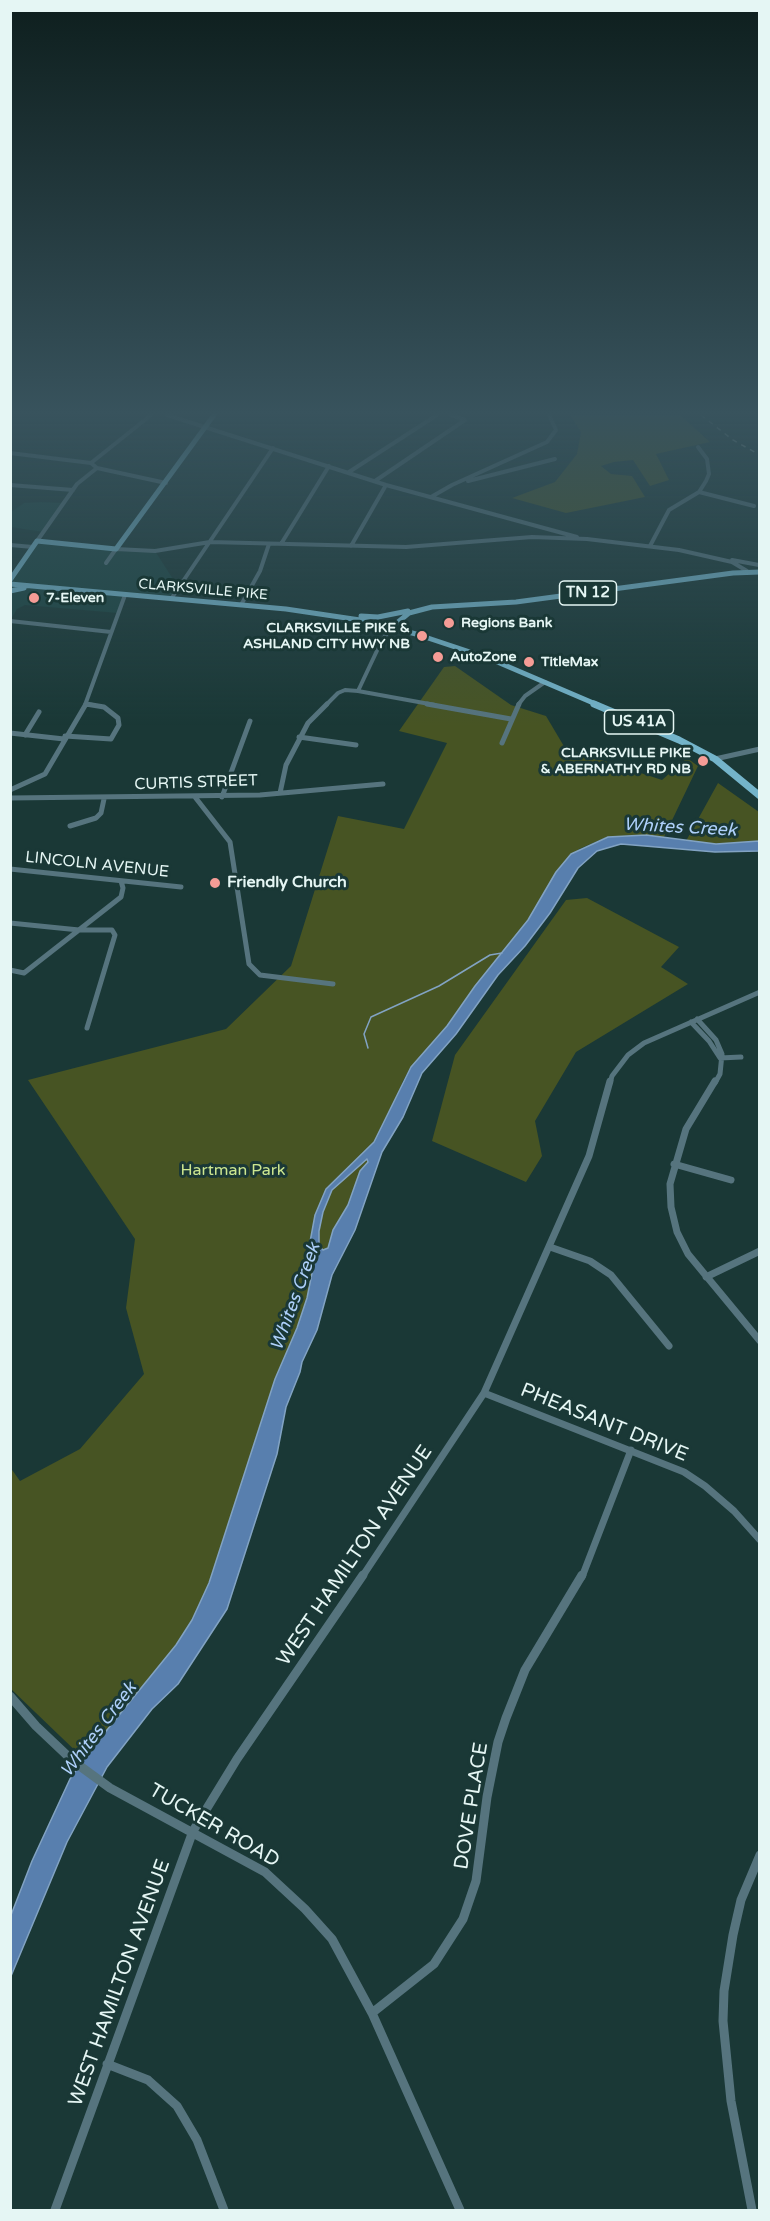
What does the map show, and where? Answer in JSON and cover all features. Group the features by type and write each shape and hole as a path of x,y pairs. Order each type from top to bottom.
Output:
{"main road":[{"path":"10,582 37,541 117,549 139,519"},
{"path":"102,548 121,543"},
{"path":"27,555 44,546 69,545"},
{"path":"10,575 19,568"},
{"path":"19,568 17,574 21,580 44,587"},
{"name":"TN 12","path":"392,627 404,616 416,610 432,607 516,602 759,572"},
{"name":"CLARKSVILLE PIKE","path":"10,582 328,614 392,627"},
{"path":"10,591 44,587"},
{"path":"328,614 378,617 416,610"},
{"path":"404,616 410,627 422,635"},
{"name":"US 41A","path":"392,627 475,652 679,740 715,759 759,796"}],"street":[{"path":"37,541 53,519"},
{"path":"171,599 226,519"},
{"path":"281,544 297,519"},
{"path":"351,546 367,519"},
{"path":"510,519 585,539"},
{"path":"650,546 664,519"},
{"path":"106,563 117,549 155,550 210,542 406,547 532,537 585,539 650,546 759,565"},
{"path":"241,605 260,571 269,544"},
{"path":"10,545 33,547"},
{"path":"719,559 732,562 747,572"},
{"path":"10,790 45,774 86,704 125,595"},
{"path":"10,621 111,632"},
{"path":"358,691 382,640 392,627"},
{"path":"502,743 511,719 525,696 545,682"},
{"path":"279,793 282,776 299,737 308,723 338,693 345,690 511,719"},
{"path":"10,733 111,739 119,724 118,718 113,712 101,706 86,704"},
{"path":"25,735 39,712"},
{"path":"222,797 250,721"},
{"path":"299,737 356,745"},
{"path":"715,759 759,749"},
{"name":"CURTIS STREET","path":"10,798 222,797 383,784"},
{"path":"195,797 230,842 249,964 260,975 333,984"},
{"path":"70,826 96,818 101,813 104,799"},
{"name":"LINCOLN AVENUE","path":"10,869 181,887"},
{"path":"10,969 24,973 121,897 123,888 121,881"},
{"path":"10,923 79,930 112,930 115,935 87,1028"},
{"name":"WEST HAMILTON AVENUE","path":"55,2211 193,1831 237,1759 348,1599 484,1393 589,1156 612,1076 628,1055 644,1043 759,992"},
{"path":"694,1021 709,1036 720,1058 720,1074 686,1129 674,1164 671,1207 677,1232 688,1254 759,1341"},
{"path":"720,1058 741,1057"},
{"path":"674,1164 731,1180"},
{"path":"550,1246 590,1261 610,1275 669,1346"},
{"path":"706,1277 759,1251"},
{"name":"PHEASANT DRIVE","path":"484,1393 684,1472 705,1486 734,1511 759,1540"},
{"name":"DOVE PLACE","path":"372,2013 434,1964 463,1919 476,1881 487,1797 498,1743 506,1718 525,1670 577,1586 591,1557 631,1450"},
{"name":"TUCKER ROAD","path":"10,1696 36,1726 73,1761 110,1788 265,1872 305,1909 332,1939 372,2013 460,2211"},
{"path":"752,2211 731,2101 723,2021 724,1991 733,1935 741,1900 759,1855"},
{"path":"107,2064 148,2080 177,2106 197,2140 224,2211"}],"shaded area":[{"path":"11,519 52,519 43,532 11,527"},
{"path":"37,541 155,551 173,579 184,580 171,599 125,595 118,613 25,605 17,609 11,619 11,580"}],"green space":[{"name":"Hartman Park","path":"455,666 511,705 546,716 565,748 662,780 687,758 698,766 664,837 607,837 579,849 447,1026 411,1067 403,1081 252,1492 186,1637 85,1760 11,1689 10,1467 20,1481 80,1449 144,1374 126,1308 135,1239 28,1080 226,1029 291,966 338,816 404,829 447,743 399,731 444,667"},
{"path":"718,783 759,812 759,841 716,844 686,841"},
{"path":"587,898 679,947 661,967 688,984 576,1052 535,1121 542,1156 526,1182 432,1141 455,1055 566,900"}],"water":[{"path":"646,835 716,844 759,841 759,851 715,852 621,844 597,851 578,868 550,913 525,946 498,975 456,1034 422,1073 403,1117 382,1152 355,1230 332,1275 317,1330 302,1362 286,1407 277,1454 227,1609 178,1684 152,1709 107,1767 67,1842 11,1976 11,1915 32,1861 70,1779 85,1757 176,1645 192,1620 209,1583 275,1379 307,1298 313,1268 310,1242 315,1215 326,1189 374,1142 411,1067 447,1026 475,986 528,920 556,872 571,854 608,837","holes":["367,1159 368,1162 360,1171 348,1205 333,1230 328,1248 323,1250 319,1246 319,1231 323,1212 332,1190"]}],"waterway":[{"path":"368,1048 364,1034 371,1017 439,986 490,955 502,953"}],"place":[{"name":"7-Eleven","path":"34,598"},
{"name":"Regions Bank","path":"449,623"},
{"name":"CLARKSVILLE PIKE & ASHLAND CITY HWY NB","path":"422,636"},
{"name":"AutoZone","path":"438,657"},
{"name":"TitleMax","path":"529,662"},
{"name":"CLARKSVILLE PIKE & ABERNATHY RD NB","path":"703,761"},
{"name":"Friendly Church","path":"215,883"}],"water label":[{"name":"Whites Creek","path":"680,828"},
{"name":"Whites Creek","path":"296,1297"},
{"name":"Whites Creek","path":"99,1730"}]}
